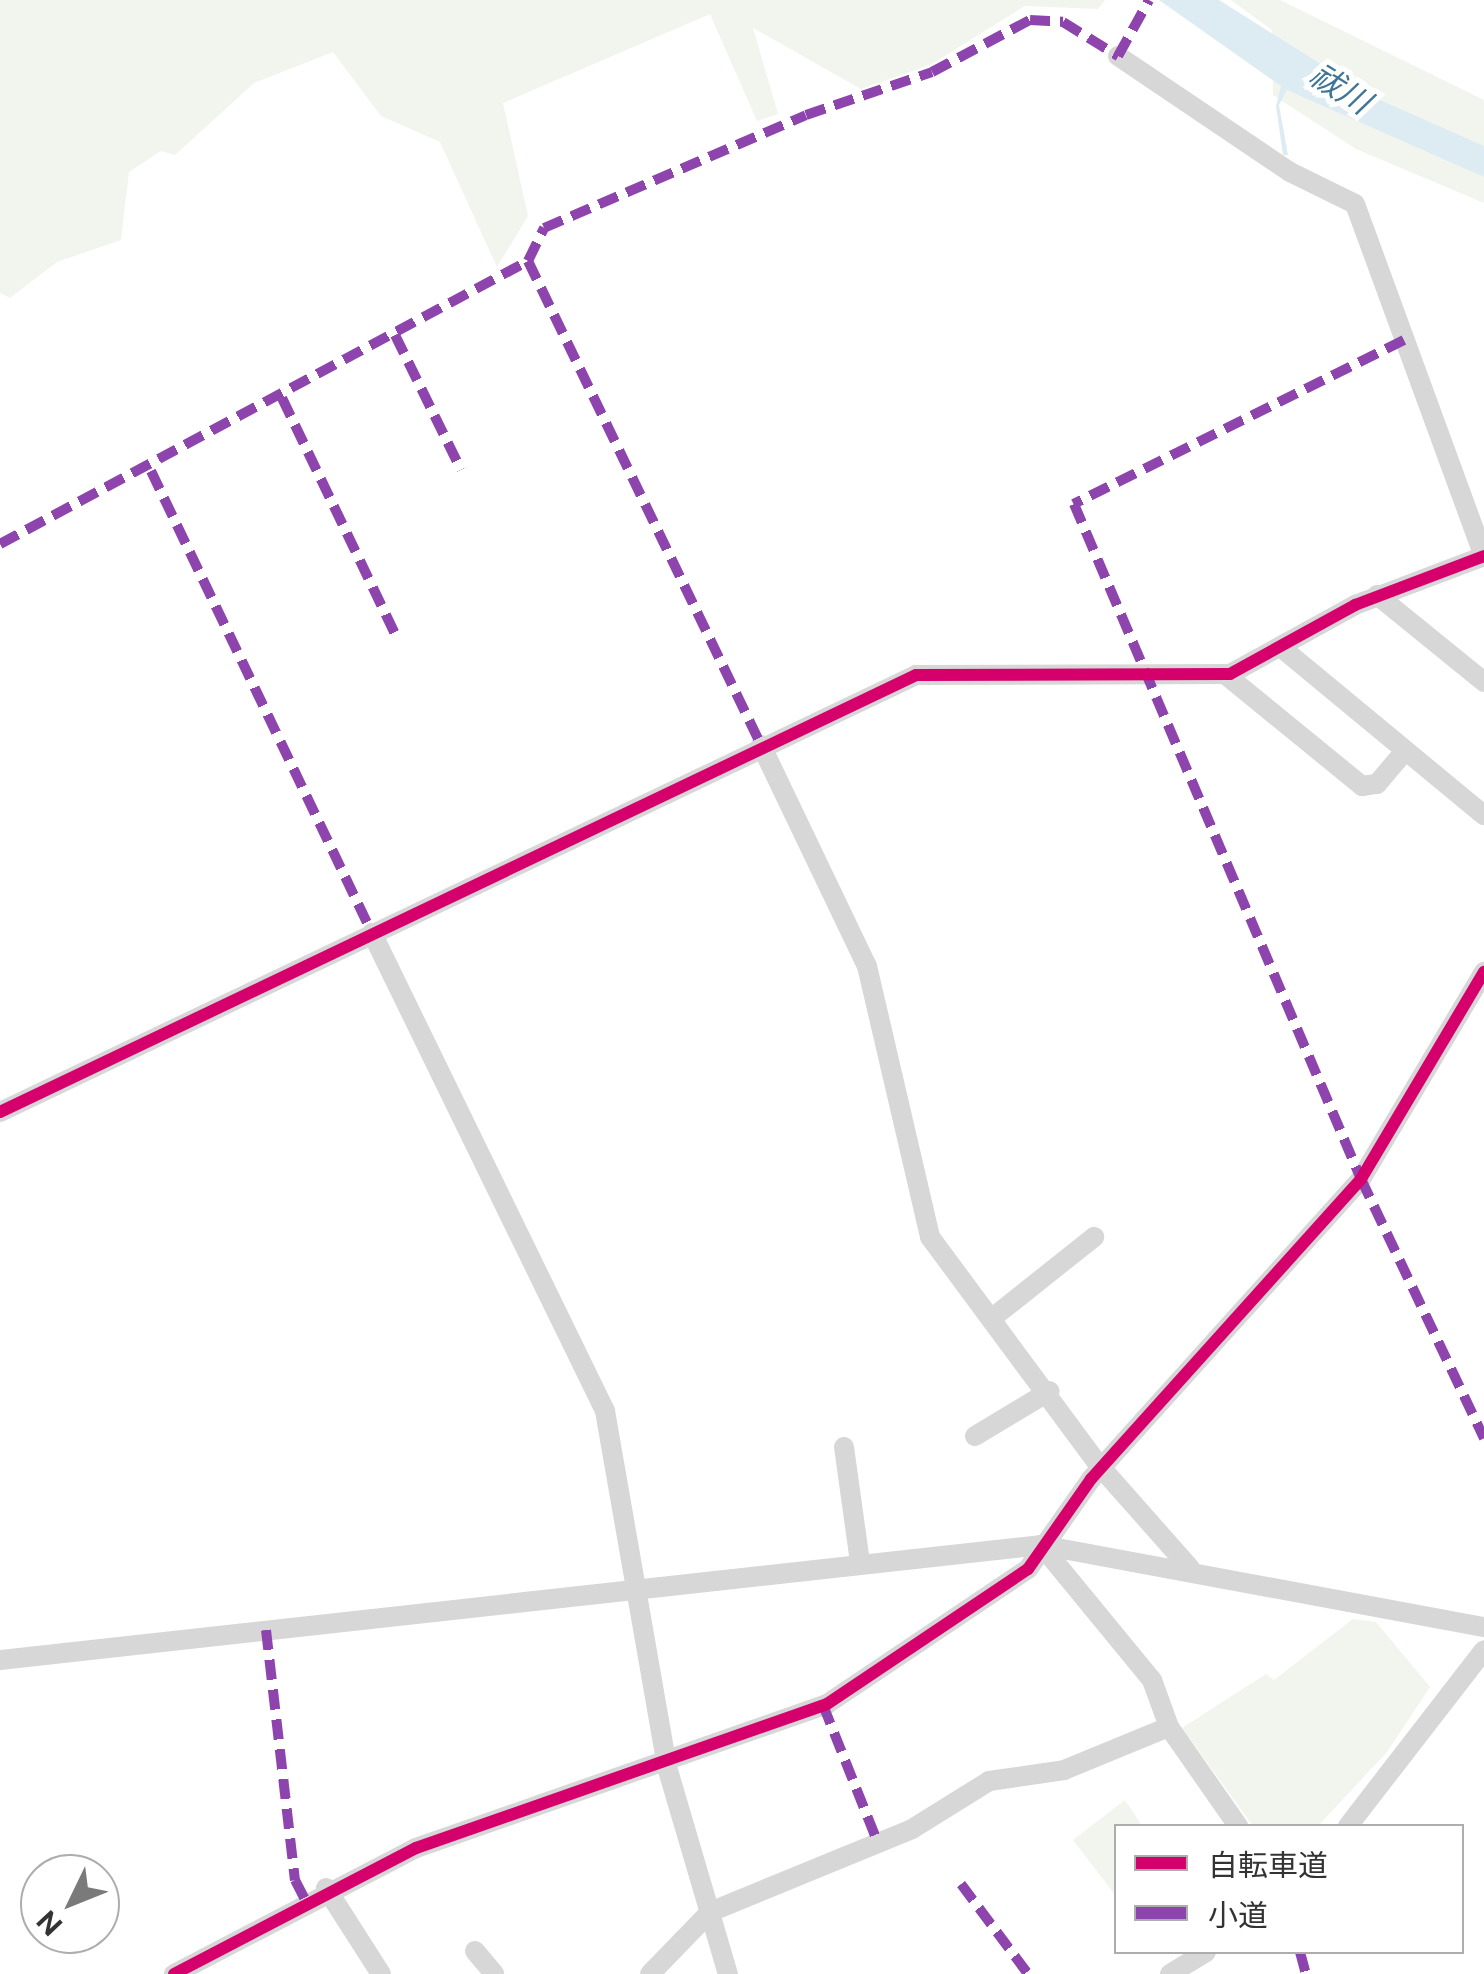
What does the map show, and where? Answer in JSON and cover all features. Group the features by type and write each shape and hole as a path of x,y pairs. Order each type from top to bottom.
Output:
{"street":[{"path":"0,1112 761,746 934,671 1226,674 1282,649 1377,595 1484,556 1355,204 1290,172 1118,56"},
{"path":"1377,595 1484,682"},
{"path":"1282,649 1484,815"},
{"path":"1226,674 1362,786 1376,784 1404,752"},
{"path":"761,746 867,966 922,1218 991,1319 1050,1391 1104,1470 1190,1568"},
{"path":"372,932 605,1411 630,1590 667,1767 728,1974"},
{"path":"174,1974 326,1888 667,1767 870,1680 1028,1569 1042,1545 1104,1470 1361,1180 1484,972"},
{"path":"991,1319 1094,1236"},
{"path":"975,1436 1050,1391"},
{"path":"844,1446 860,1563"},
{"path":"0,1660 1042,1545 1190,1568 1484,1627"},
{"path":"1042,1545 1152,1680 1169,1728 1237,1824"},
{"path":"1350,1824 1484,1650"},
{"path":"650,1974 710,1912 912,1830 989,1781 1064,1770 1169,1728"},
{"path":"326,1888 381,1974"},
{"path":"476,1951 494,1974"},
{"path":"1170,1974 1203,1954"}],"shaded area":[{"path":"0,0 1105,0 1098,9 1025,6 932,64 861,89 753,28 778,114 757,121 710,14 503,103 528,216 497,267 440,142 381,116 333,52 254,83 175,155 161,151 129,172 121,240 57,262 10,298 0,293"},
{"path":"1231,0 1280,0 1484,100 1484,203 1356,149 1273,95 1272,30"},
{"path":"1353,1619 1376,1622 1430,1687 1387,1752 1320,1824 1252,1824 1182,1728 1266,1674 1274,1680"},
{"path":"1125,1800 1141,1824 1114,1824 1114,1893 1073,1840"}],"water":[{"name":"祓川","path":"1159,0 1219,0 1373,97 1484,146 1484,177 1287,90 1279,105 1288,155 1283,155 1276,106 1281,86"}],"marked path":[{"path":"528,261 544,228 806,115 932,72 1030,20 1063,22 1118,56 1149,0"},
{"path":"0,544 528,261 761,745"},
{"path":"395,335 461,470"},
{"path":"1404,340 1074,504 1361,1179 1484,1438"},
{"path":"282,398 395,634"},
{"path":"151,471 372,933"},
{"path":"266,1630 295,1880 305,1900"},
{"path":"823,1705 877,1841"},
{"path":"961,1884 1028,1974"},
{"path":"1301,1954 1306,1974"}],"cycle path":[{"path":"0,1112 916,675 1230,674 1355,605 1484,556"},
{"path":"174,1974 416,1848 827,1704 1028,1569 1091,1479 1361,1179 1484,972"}]}
